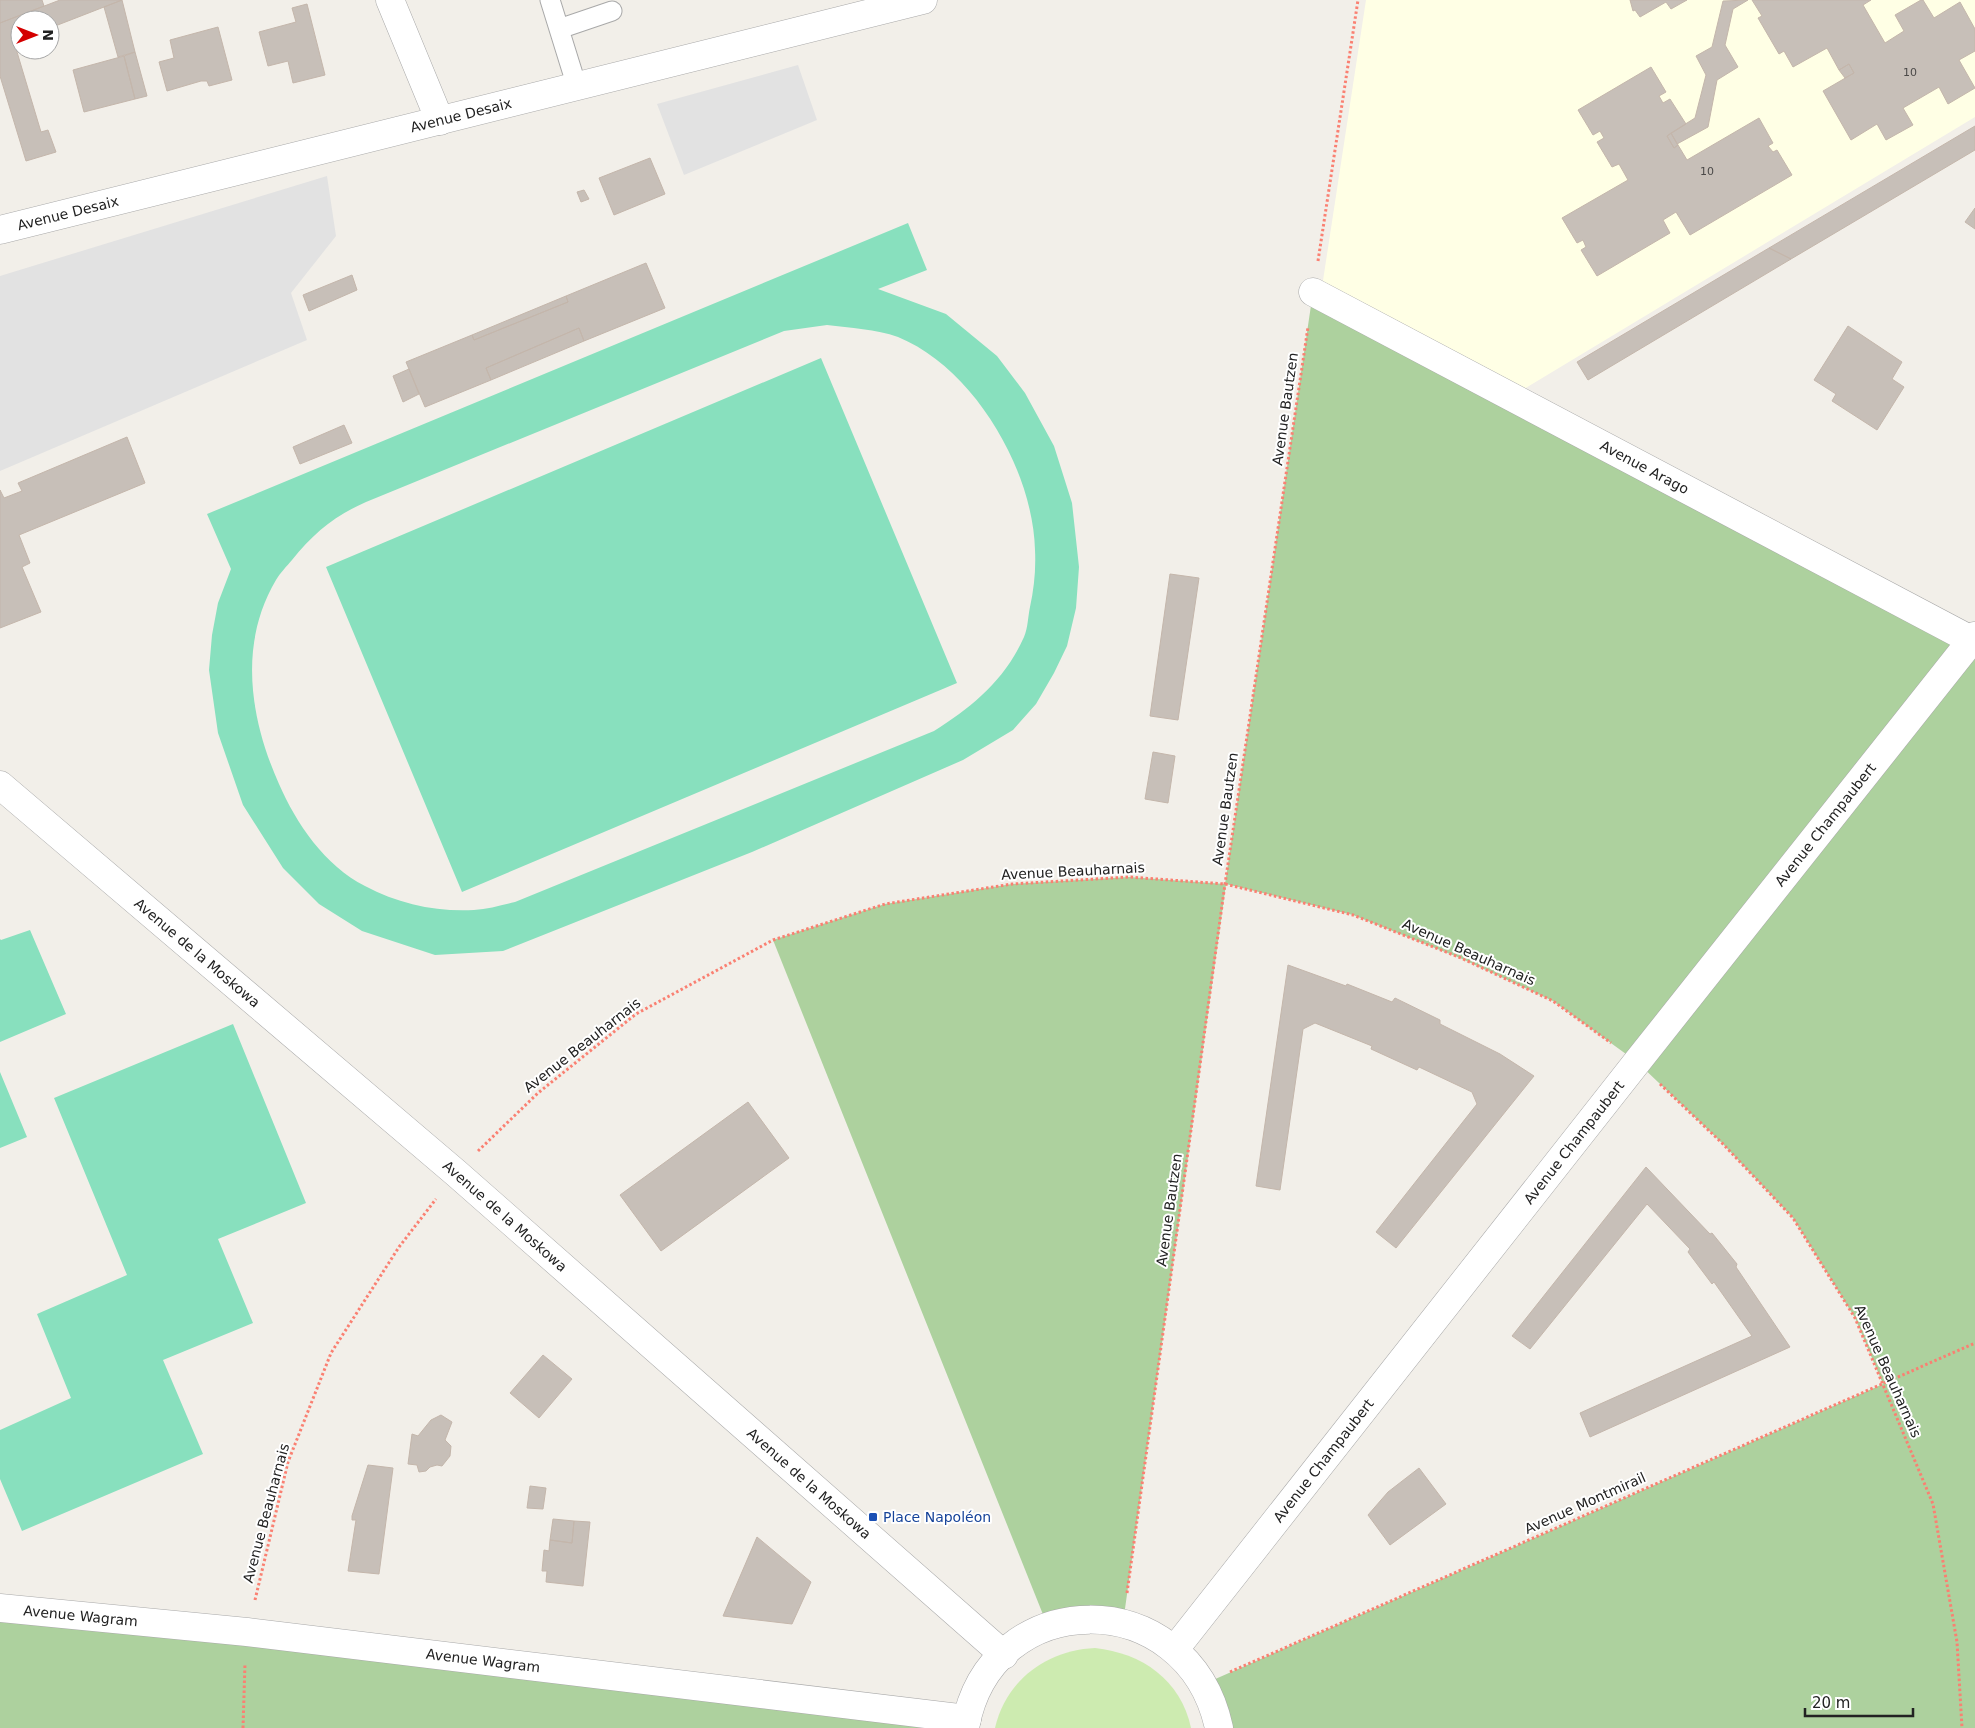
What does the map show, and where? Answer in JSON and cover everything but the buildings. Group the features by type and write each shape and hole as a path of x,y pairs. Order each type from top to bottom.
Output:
{"street":[{"path":"390,0 440,121"},
{"name":"Avenue Desaix","path":"0,230 923,0"},
{"name":"Avenue Arago","path":"1313,292 1974,639"},
{"name":"Avenue Champaubert","path":"1175,1650 1637,1062 1974,639"},
{"name":"Avenue de la Moskowa","path":"0,784 456,1173 1004,1655"},
{"name":"Avenue Wagram","path":"0,1608 247,1632 966,1724"},
{"path":"966,1724 982,1683 1004,1655 1016,1644 1035,1632 1057,1624 1086,1619 1123,1623 1148,1632 1175,1650 1193,1668 1204,1684 1212,1701 1219,1728"}],"lane":[{"path":"550,0 577,87"},
{"path":"559,29 612,10"}],"path":[{"name":"Avenue Bautzen","path":"1123,1623 1225,884 1358,0"},
{"name":"Avenue Beauharnais","path":"242,1728 247,1632 288,1462 331,1353 399,1247 456,1173 538,1093 636,1014 773,940 885,904 1012,884 1129,877 1225,884 1353,914 1460,958 1553,1001 1637,1062 1723,1144 1793,1218 1855,1318 1933,1504 1957,1642 1962,1728"},
{"name":"Avenue Montmirail","path":"1204,1684 1975,1343"}],"shaded area":[{"path":"1366,0 1975,0 1975,117 1519,392 1322,287"},
{"path":"798,65 817,120 684,175 657,104"},
{"path":"327,176 336,236 291,293 307,340 0,471 0,276"}],"green space":[{"path":"908,223 927,270 878,289 946,314 997,356 1025,393 1054,446 1072,503 1079,567 1076,608 1067,646 1036,704 1013,730 963,760 752,852 503,951 435,955 362,931 319,904 283,868 243,805 218,733 209,670 212,635 218,603 231,569 207,514","holes":["827,325 890,334 926,352 951,372 974,397 994,425 1011,456 1023,487 1032,519 1035,572 1025,633 1016,652 997,679 974,702 934,731 515,902 474,910 446,910 418,906 391,898 365,886 337,867 313,842 286,799 269,759 255,708 252,682 256,630 264,604 276,580 300,550 334,519 366,502 784,331"]},
{"path":"1313,292 1975,642 1975,1728 1219,1728 1204,1684 1883,1384 1855,1318 1793,1218 1723,1144 1637,1062 1553,1001 1460,958 1353,915 1226,884 1123,1623 1048,1627 773,940 885,904 1012,884 1129,877 1225,884"},
{"path":"821,358 957,683 462,892 326,567"},
{"path":"30,930 66,1014 0,1042 0,939"},
{"path":"233,1024 306,1203 218,1239 253,1323 163,1360 203,1454 22,1531 0,1479 0,1430 71,1398 37,1314 127,1275 54,1098"},
{"path":"0,1072 27,1137 0,1148"},
{"path":"0,1608 965,1728 0,1728"},
{"path":"1095,1648 1128,1656 1157,1672 1169,1683 1178,1696 1186,1711 1191,1728 995,1728 1000,1711 1009,1696 1019,1682 1031,1671 1061,1655 1077,1650"}],"place":[{"name":"Place Napoléon","path":"873,1517"}]}
